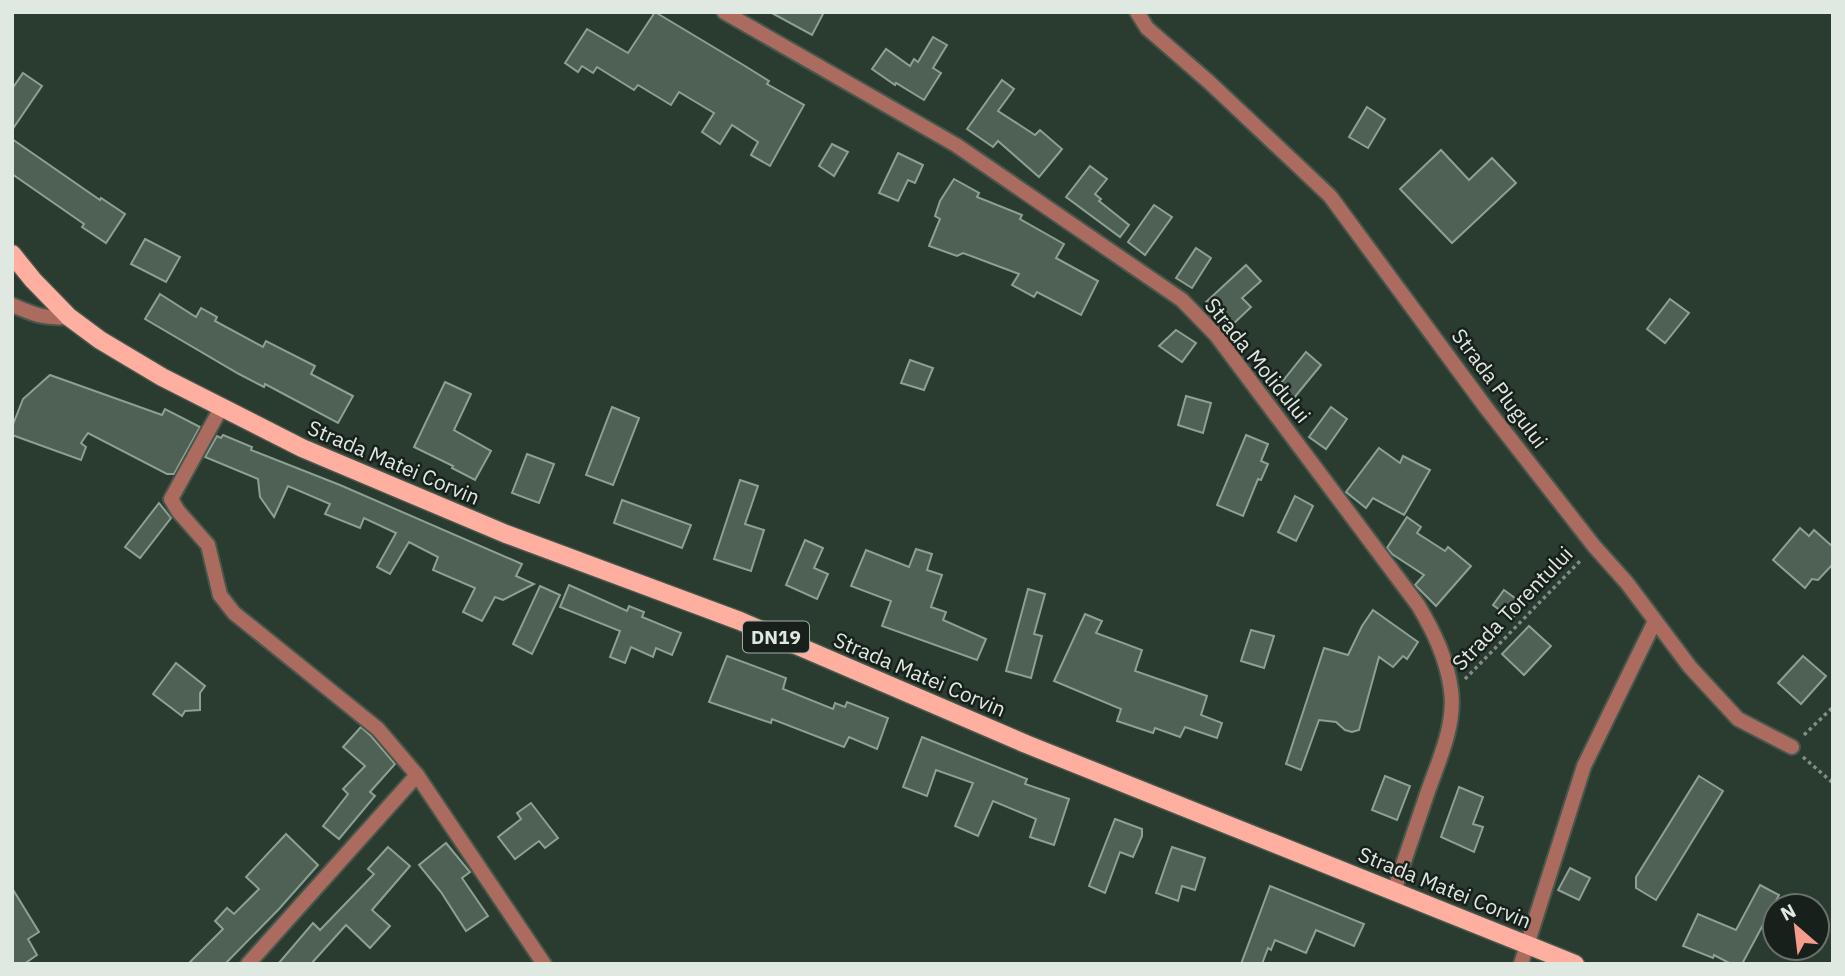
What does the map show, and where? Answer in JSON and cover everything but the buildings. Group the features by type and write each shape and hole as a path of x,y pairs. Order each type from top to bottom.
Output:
{"main road":[{"name":"Strada Matei Corvin","path":"12,254 69,317 100,340 221,408 302,449 506,534 740,621 1026,744 1575,964"}],"street":[{"name":"Strada Molidului","path":"724,12 956,145 1182,300 1216,335 1418,605 1436,636 1446,664 1451,693 1441,757 1394,891"},
{"name":"Strada Plugului","path":"1137,12 1147,28 1209,82 1330,196 1487,409 1594,546 1628,583 1690,667 1738,719 1792,747"},
{"path":"12,305 39,317 69,317"},
{"path":"221,408 172,499 178,511 208,545 220,595 234,614 378,729 417,775 544,964"},
{"path":"1521,964 1584,766 1655,621"},
{"path":"248,964 417,775"}],"path":[{"name":"Strada Torentului","path":"1451,693 1594,546"},
{"path":"1833,707 1792,747 1833,783"}]}
